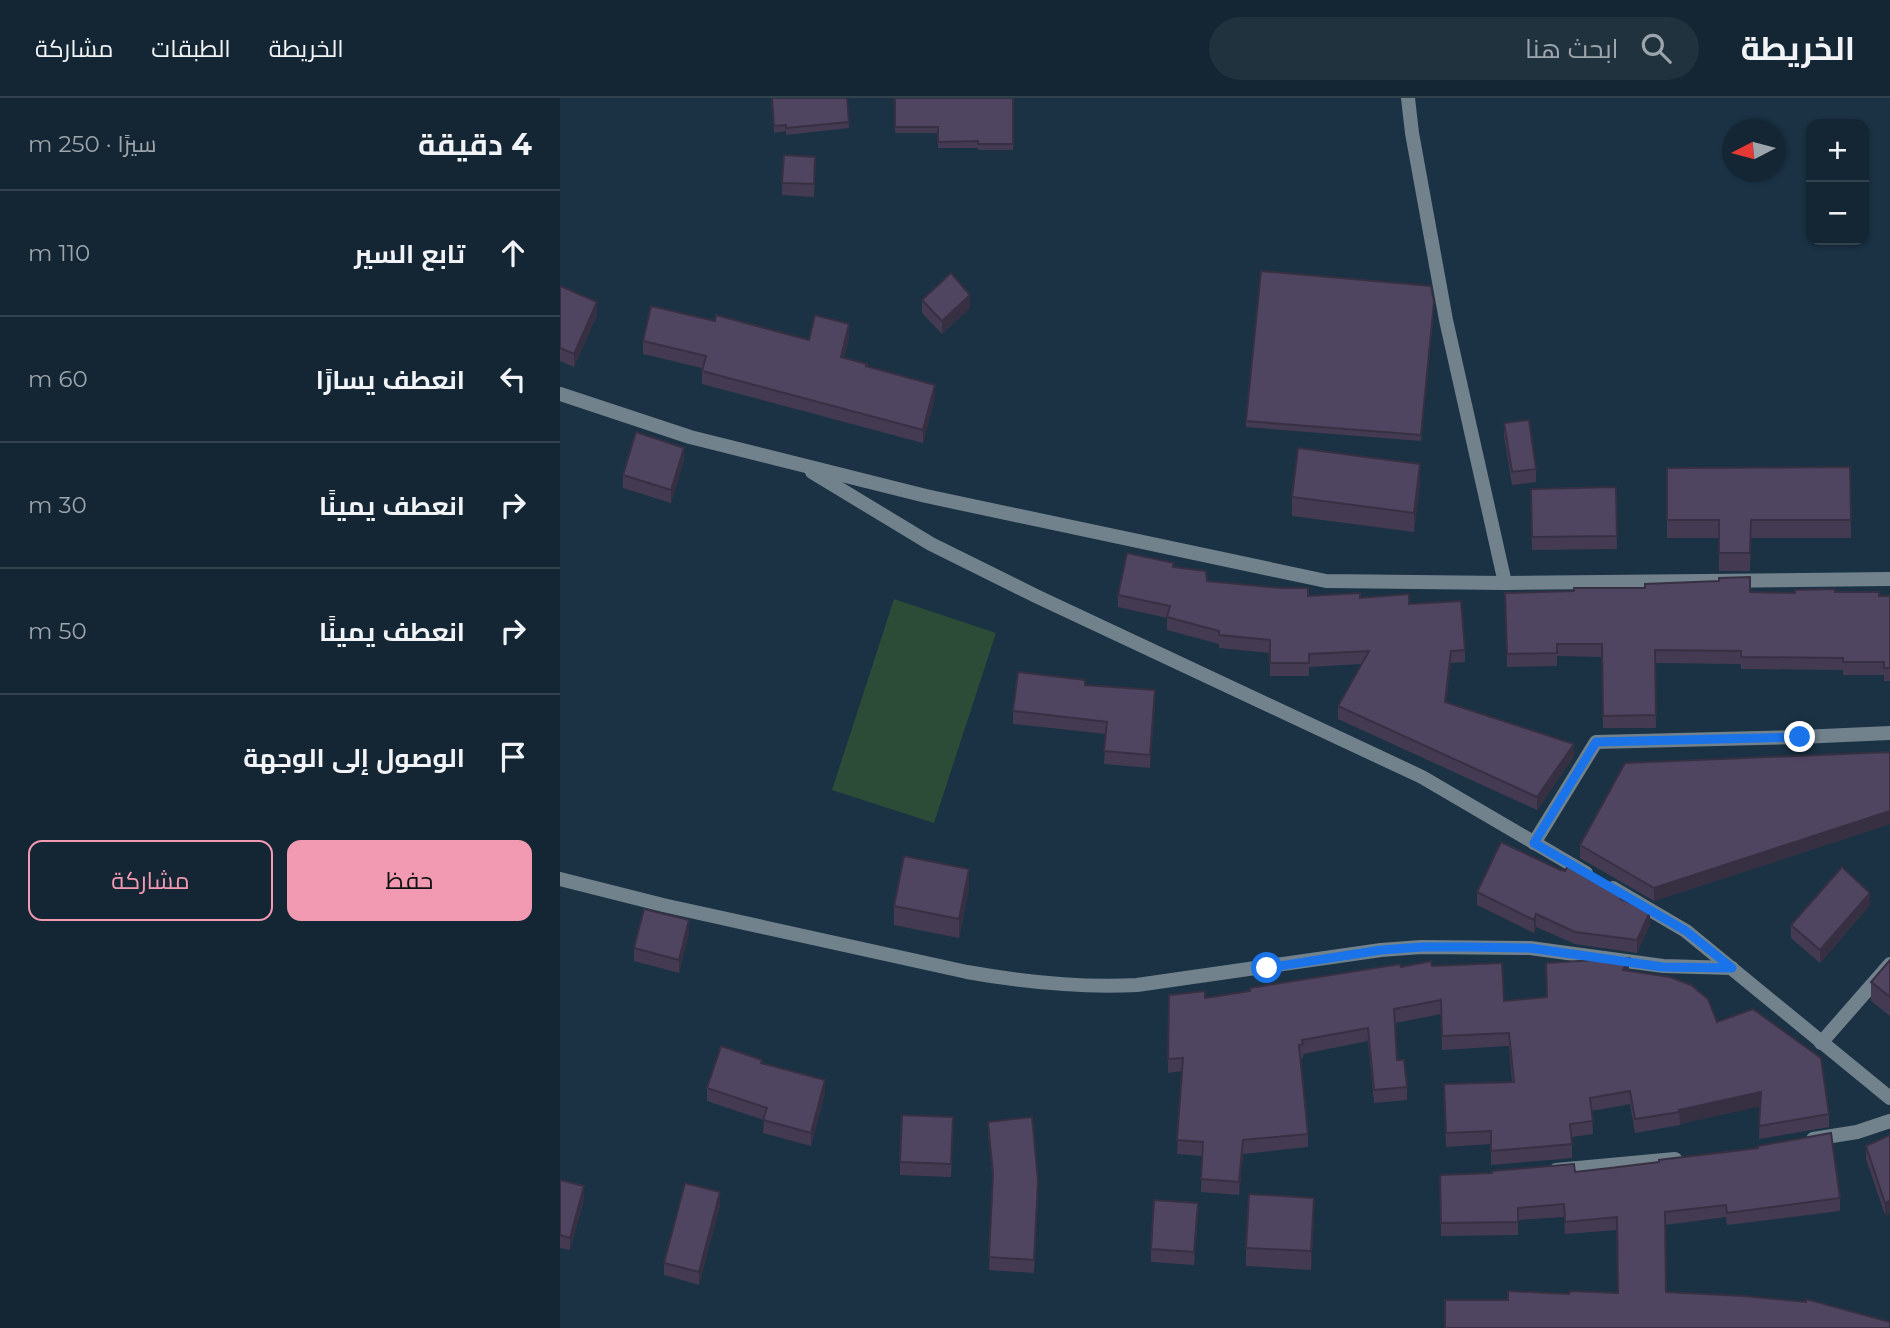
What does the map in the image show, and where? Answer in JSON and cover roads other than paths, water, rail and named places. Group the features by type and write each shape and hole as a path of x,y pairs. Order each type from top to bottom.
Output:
{"street":[{"path":"1408,98 1446,320 1505,583"},
{"path":"560,394 690,437 926,496 1326,581 1505,583 1890,579"},
{"path":"797,463 931,544 1422,777 1686,931 1890,1098"},
{"path":"1534,843 1596,742 1890,733"},
{"path":"560,879 663,905 967,972 1056,984 1100,987 1137,985 1381,950 1422,947 1530,948 1663,967 1732,968"},
{"path":"1821,1043 1890,964"},
{"path":"1803,1141 1857,1132 1890,1121"},
{"path":"1543,1171 1685,1158"}]}
